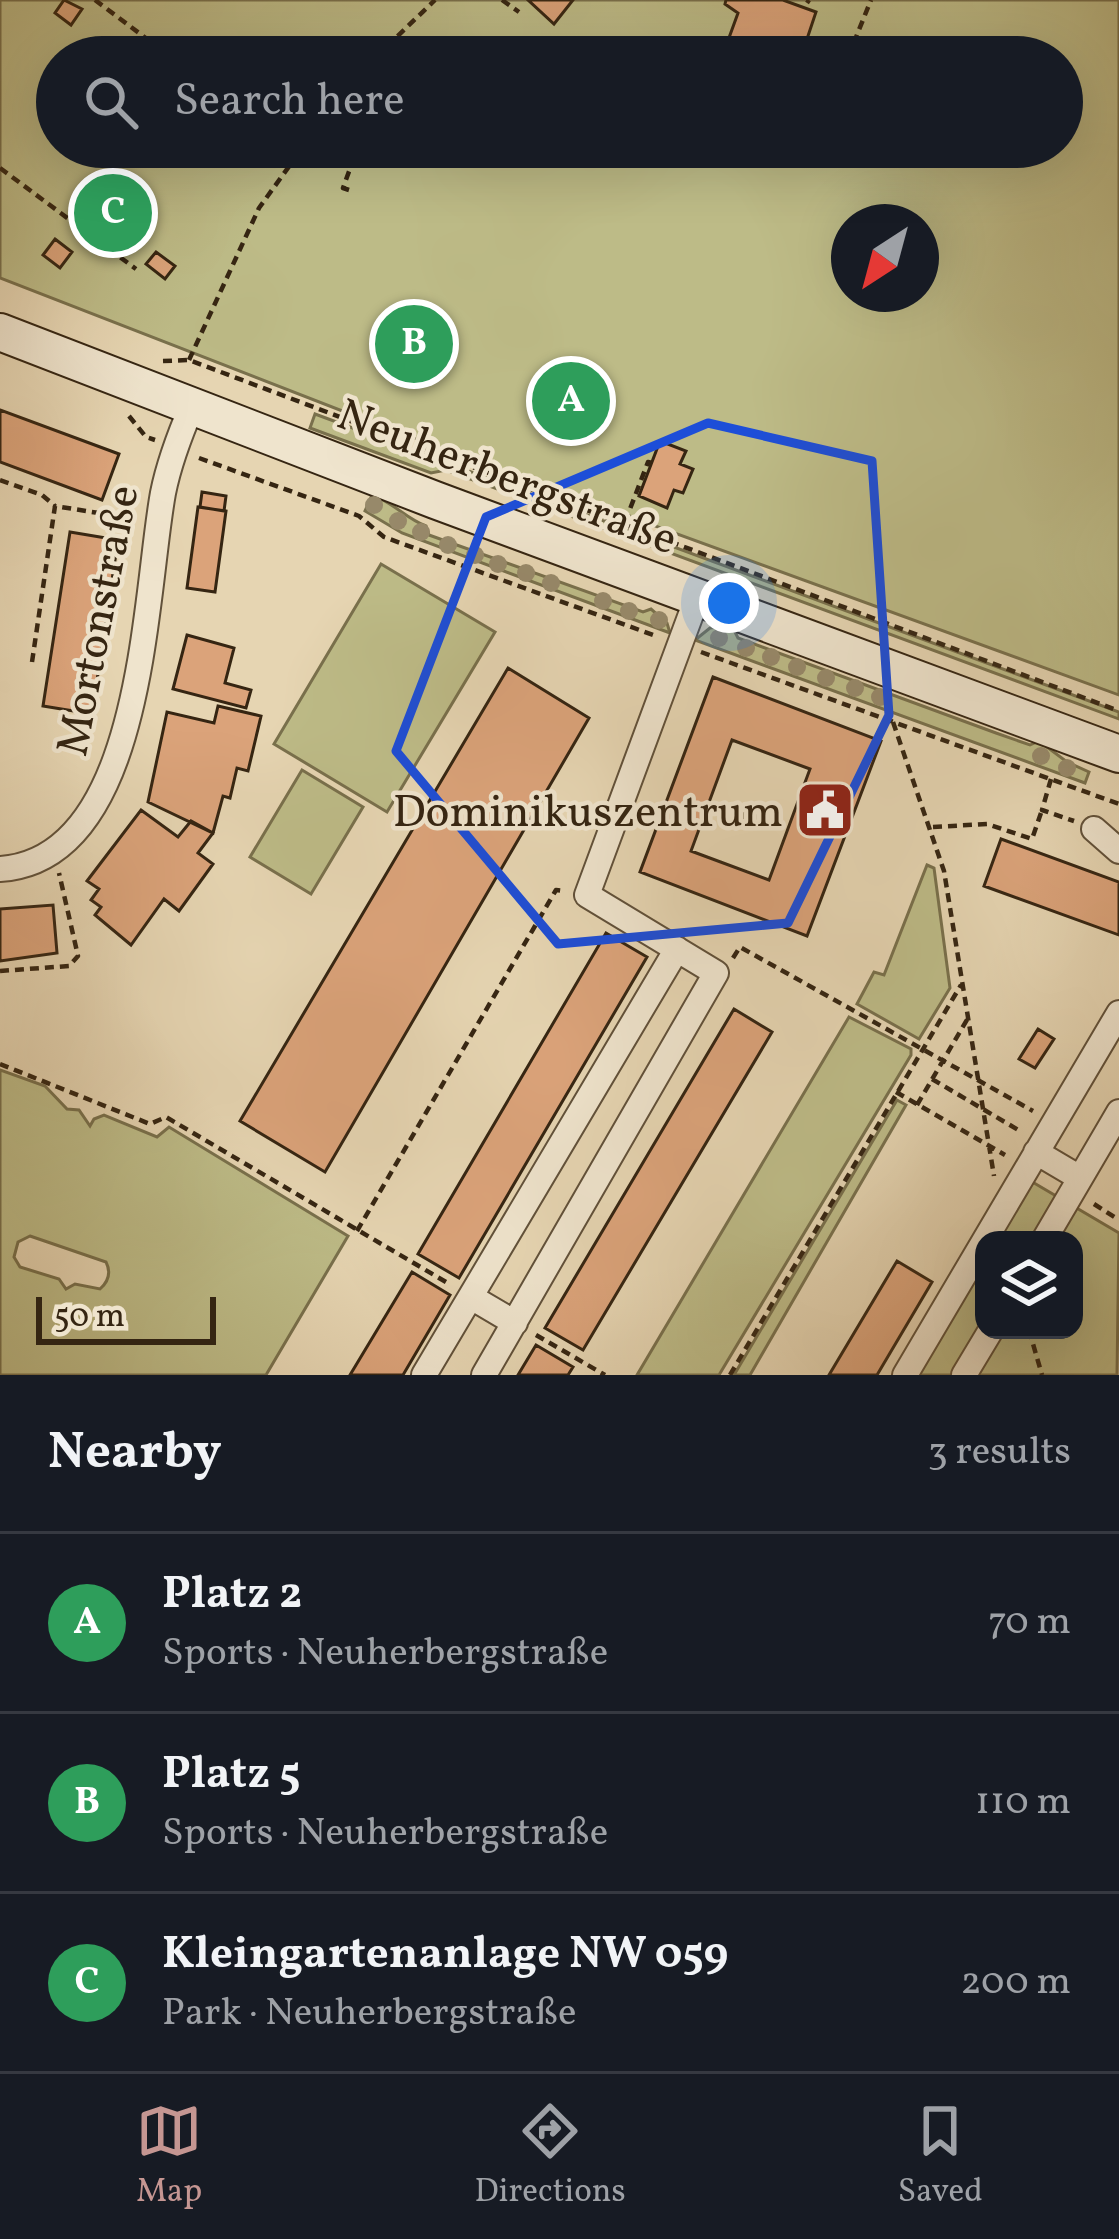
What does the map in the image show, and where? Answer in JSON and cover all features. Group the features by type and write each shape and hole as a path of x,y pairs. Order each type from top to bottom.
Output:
{"main road":[{"name":"Neuherbergstraße","path":"0,332 1119,754"}],"street":[{"name":"Mortonstraße","path":"0,868 12,868 49,852 68,838 91,813 111,777 127,730 159,523 175,449 191,406"},
{"path":"484,1375 716,974 587,895 698,598"},
{"path":"1094,829 1119,851"},
{"path":"424,1375 677,949"},
{"path":"904,1375 1001,1211 1028,1150 1119,1013"},
{"path":"1050,1231 1119,1112"},
{"path":"1028,1150 1077,1189"},
{"path":"959,1283 975,1292"},
{"path":"471,1297 515,1323"},
{"path":"964,1375 986,1339"}],"path":[{"path":"95,0 144,36"},
{"path":"398,36 435,0"},
{"path":"502,0 520,13"},
{"path":"856,36 871,0"},
{"path":"0,168 136,269"},
{"name":"Neuherbergstraße","path":"288,168 260,208 189,360 1119,711"},
{"path":"350,168 343,188 350,190"},
{"path":"121,407 146,437 271,485"},
{"path":"625,522 648,462 652,463"},
{"path":"0,480 42,495 55,506 159,523"},
{"path":"32,662 55,506"},
{"path":"893,722 944,871 1001,1211"},
{"path":"932,827 987,824 1032,839 1052,779 1119,804"},
{"path":"1042,810 1094,829"},
{"path":"0,971 69,966 78,956 59,874 49,852"},
{"path":"356,1232 556,890 587,895"},
{"path":"716,974 728,968 740,947 1034,1112"},
{"path":"730,1375 961,985"},
{"path":"917,1106 968,1018"},
{"path":"0,1064 150,1124 166,1117 471,1297"},
{"path":"932,1079 982,1109 1028,1150"},
{"path":"896,1092 988,1147 1028,1150"},
{"path":"1077,1189 1119,1220"},
{"path":"515,1323 605,1375"},
{"path":"1032,1339 1042,1375"}],"highlighted area":[{"path":"708,423 872,461 889,715 788,923 558,944 396,751 486,517"}],"shaded area":[{"path":"0,0 1119,0 1119,695 381,426 0,278"},
{"path":"315,414 1119,712 1119,719 446,470 431,473 310,428"},
{"path":"372,495 426,526 429,535 643,612 651,609 667,623 670,633 402,533 365,511"},
{"path":"381,564 495,632 387,812 274,744"},
{"path":"727,626 738,638 1030,745 1039,741 1089,772 1085,783 695,640 710,628"},
{"path":"302,770 363,807 311,894 250,857"},
{"path":"927,865 934,868 950,988 919,1039 857,1004 874,972 884,975"},
{"path":"849,1017 911,1049 911,1055 719,1375 637,1375"},
{"path":"0,1070 45,1086 67,1109 79,1110 90,1126 104,1115 157,1137 169,1127 348,1236 266,1375 0,1375","holes":["30,1236 106,1262 108,1276 100,1289 75,1284 66,1289 59,1279 20,1267 14,1257 18,1242"]},
{"path":"897,1100 906,1105 750,1375 734,1375"},
{"path":"1029,1180 1119,1233 1117,1375 913,1375 975,1270 975,1339 1083,1339 1083,1231 998,1231"}],"building":[{"path":"64,0 82,9 71,25 55,13"},
{"path":"528,0 573,0 554,24"},
{"path":"726,0 783,0 816,12 808,36 730,36 738,13"},
{"path":"55,239 72,252 60,268 43,255"},
{"path":"156,252 175,266 165,279 146,264"},
{"path":"0,410 119,454 102,500 0,462"},
{"path":"660,441 686,451 680,464 693,469 683,493 674,490 667,508 639,496"},
{"path":"202,492 226,496 224,511 200,507"},
{"path":"198,507 226,511 215,592 187,588"},
{"path":"70,532 118,540 92,714 43,706"},
{"path":"187,635 234,648 225,683 251,690 246,708 173,689"},
{"path":"508,668 589,718 325,1172 240,1121"},
{"name":"Dominikuszentrum","path":"713,677 881,741 807,936 640,872","holes":["732,740 810,769 769,880 691,851"]},
{"path":"218,706 261,716 248,771 237,768 230,798 223,796 213,833 148,802 167,712 214,723"},
{"path":"141,810 178,837 191,821 213,833 198,853 213,864 179,911 164,899 131,945 95,915 101,907 91,900 99,889 87,881"},
{"path":"1001,839 1119,882 1119,935 984,886"},
{"path":"53,905 57,953 0,961 0,909"},
{"path":"606,933 647,957 459,1278 418,1254"},
{"path":"734,1009 772,1032 583,1350 545,1328"},
{"path":"1038,1029 1054,1039 1035,1068 1019,1059"},
{"path":"897,1261 932,1282 877,1375 829,1375"},
{"path":"412,1272 450,1295 403,1375 350,1375"},
{"path":"536,1345 573,1367 568,1375 518,1375"}],"place":[{"name":"Kleingartenanlage NW 059","path":"113,213"},
{"name":"Platz 5","path":"414,344"},
{"name":"Platz 2","path":"571,401"},
{"name":"Dominikuszentrum","path":"825,810"}]}
